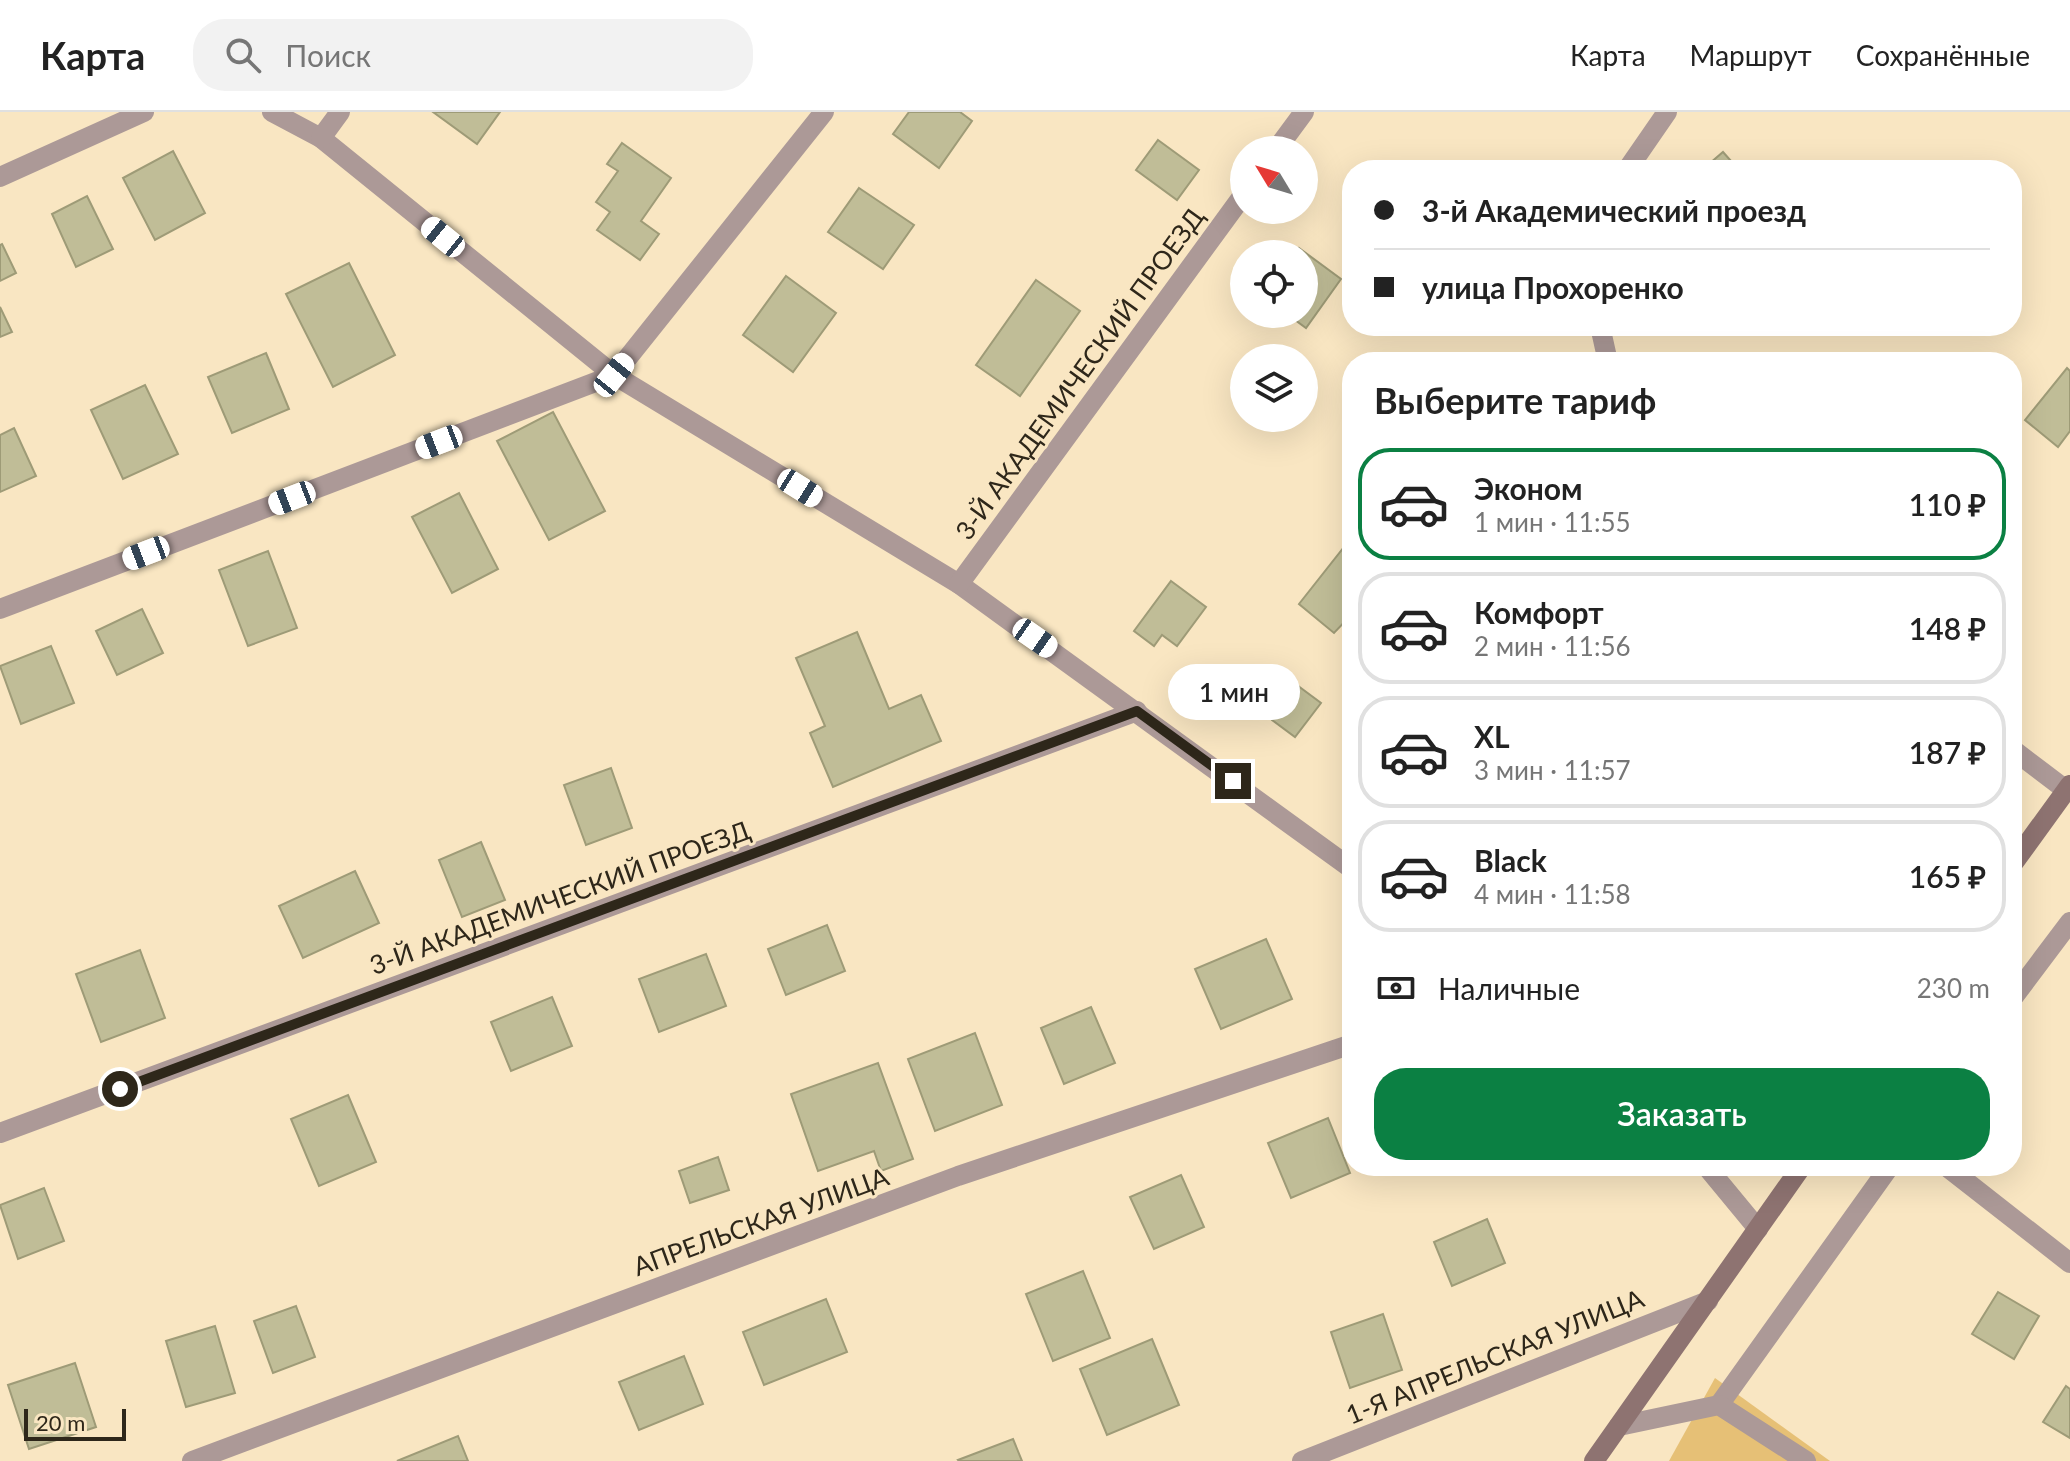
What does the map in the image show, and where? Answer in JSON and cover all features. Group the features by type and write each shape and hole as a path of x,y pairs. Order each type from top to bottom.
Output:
{"street":[{"path":"0,177 144,112"},
{"path":"272,112 321,138 614,375 959,584 1342,862"},
{"path":"321,138 340,112"},
{"path":"0,609 614,375 824,112"},
{"path":"1286,136 1304,112"},
{"path":"1634,160 1667,112"},
{"name":"3-Й АКАДЕМИЧЕСКИЙ ПРОЕЗД","path":"959,584 1230,213"},
{"name":"3-Й АКАДЕМИЧЕСКИЙ ПРОЕЗД","path":"0,1133 1137,711"},
{"path":"2022,756 2068,788 2022,851"},
{"path":"2022,986 2070,922"},
{"name":"АПРЕЛЬСКАЯ УЛИЦА","path":"192,1461 958,1176 1342,1047"},
{"path":"1714,1176 1758,1229"},
{"path":"1594,1461 1795,1176"},
{"path":"1619,1426 1719,1405 1883,1176"},
{"path":"1959,1176 2070,1263"},
{"name":"1-Я АПРЕЛЬСКАЯ УЛИЦА","path":"1302,1461 1708,1301"},
{"path":"1719,1405 1806,1461"}],"shaded area":[{"path":"1715,1378 1830,1461 1669,1461"}],"building":[{"path":"433,112 500,112 477,144"},
{"path":"909,112 960,112 972,121 939,168 893,134"},
{"path":"1158,140 1199,170 1177,200 1136,170"},
{"path":"622,143 671,178 641,221 659,234 640,260 597,230 610,212 596,202 618,171 607,164"},
{"path":"173,151 205,213 155,240 123,178"},
{"path":"1723,152 1730,160 1714,160"},
{"path":"859,188 914,225 883,269 828,232"},
{"path":"87,196 113,249 76,267 52,214"},
{"path":"0,245 16,273 0,281"},
{"path":"1318,262 1341,279 1318,311"},
{"path":"349,263 395,355 333,387 286,294"},
{"path":"786,276 836,313 793,372 743,335"},
{"path":"1036,280 1080,311 1020,396 976,365"},
{"path":"0,307 12,332 0,337"},
{"path":"266,353 289,409 232,433 208,377"},
{"path":"2067,368 2070,371 2070,431 2058,447 2025,420"},
{"path":"145,385 178,454 123,479 91,410"},
{"path":"553,412 605,511 549,540 497,441"},
{"path":"14,428 36,476 0,492 0,435"},
{"path":"459,493 498,569 452,593 412,517"},
{"path":"1342,550 1342,625 1334,633 1299,604"},
{"path":"268,551 297,628 248,646 219,570"},
{"path":"1171,581 1206,607 1177,646 1162,635 1154,646 1134,631"},
{"path":"142,609 163,653 117,675 96,631"},
{"path":"857,632 889,709 921,695 941,741 833,787 810,733 825,726 796,658"},
{"path":"51,646 74,703 21,724 0,666"},
{"path":"1274,668 1321,703 1295,737 1248,702"},
{"path":"611,768 632,828 586,845 564,785"},
{"path":"481,842 505,900 462,917 439,860"},
{"path":"355,871 379,923 303,958 279,906"},
{"path":"827,925 845,971 786,995 768,949"},
{"path":"1266,939 1292,999 1221,1029 1195,969"},
{"path":"140,950 165,1018 101,1042 76,974"},
{"path":"706,954 726,1006 659,1032 639,979"},
{"path":"552,997 572,1046 511,1071 491,1022"},
{"path":"1091,1007 1115,1063 1064,1084 1041,1028"},
{"path":"975,1033 1002,1105 935,1131 908,1059"},
{"path":"878,1063 913,1159 881,1171 874,1151 818,1171 791,1094"},
{"path":"348,1095 376,1162 319,1186 291,1119"},
{"path":"1328,1118 1342,1153 1343,1176 1291,1198 1268,1143"},
{"path":"718,1157 729,1190 690,1203 679,1171"},
{"path":"1181,1175 1204,1227 1154,1249 1130,1197"},
{"path":"44,1188 64,1241 18,1259 0,1205"},
{"path":"1487,1219 1505,1263 1452,1286 1434,1242"},
{"path":"1083,1271 1110,1338 1053,1361 1026,1294"},
{"path":"1998,1292 2039,1316 2014,1359 1972,1334"},
{"path":"826,1299 847,1352 764,1385 743,1332"},
{"path":"296,1306 315,1357 273,1373 254,1321"},
{"path":"1383,1314 1402,1370 1350,1388 1331,1332"},
{"path":"215,1326 235,1393 186,1407 166,1341"},
{"path":"1152,1339 1179,1405 1107,1435 1080,1369"},
{"path":"684,1356 703,1404 639,1430 619,1382"},
{"path":"75,1363 96,1427 29,1449 8,1385"},
{"path":"2066,1386 2070,1389 2070,1438 2043,1422"},
{"path":"458,1436 468,1461 397,1461"},
{"path":"1013,1439 1022,1461 958,1460"}],"route":[{"path":"120,1089 1137,711 1233,781"}]}
